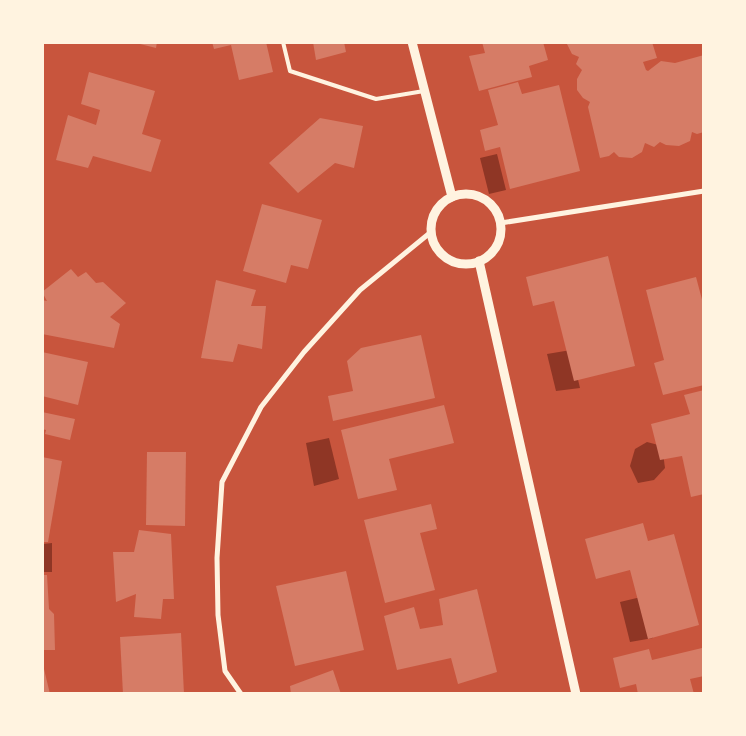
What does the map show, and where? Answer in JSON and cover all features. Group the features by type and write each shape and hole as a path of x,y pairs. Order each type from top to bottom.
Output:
{"street":[{"path":"412,42 452,197"},
{"path":"501,223 704,191"},
{"path":"466,194 479,196 487,200 496,210 501,223 501,235 491,254 479,261 464,264 452,261 443,255 434,242 431,232 434,213 442,203 452,197 466,194"},
{"path":"240,694 225,671 218,615 217,558 222,482 261,407 304,352 360,290 431,232"},
{"path":"479,261 576,694"}],"lane":[{"path":"283,42 290,71 376,99 425,91"}],"shaded area":[{"path":"497,154 506,190 489,194 480,158"},
{"path":"571,350 580,388 556,391 547,354"},
{"path":"329,438 339,479 314,486 306,443"},
{"path":"647,442 662,446 665,468 654,480 638,483 630,466 635,449"},
{"path":"52,543 52,572 43,572 43,544"},
{"path":"641,597 653,638 630,642 620,602"}],"building":[{"path":"132,42 157,42 156,48"},
{"path":"212,42 266,42 273,72 239,80 231,45 214,49"},
{"path":"313,42 344,42 346,52 316,60"},
{"path":"482,42 543,42 548,60 529,66 532,77 479,91 469,56 485,53"},
{"path":"566,42 652,42 657,58 643,62 648,71 661,61 675,63 704,55 704,132 697,134 692,132 690,141 679,146 666,145 660,142 654,147 645,143 642,152 632,158 619,157 614,152 609,156 600,158 588,107 590,102 583,98 577,90 577,79 582,70 576,64 579,57 572,54"},
{"path":"89,72 155,91 142,134 161,140 151,172 93,156 88,168 56,160 68,115 96,125 100,110 81,104"},
{"path":"518,82 522,94 559,85 580,171 510,189 500,147 485,151 480,130 498,125 488,90"},
{"path":"320,118 363,126 354,168 335,163 298,193 269,163"},
{"path":"262,204 322,220 308,269 291,265 286,283 243,271"},
{"path":"608,256 635,366 574,381 554,301 533,306 526,277"},
{"path":"71,269 78,277 86,272 96,283 103,282 126,303 110,317 120,324 114,348 42,334 42,300 47,301 42,292"},
{"path":"696,277 704,307 704,385 663,395 654,363 664,360 646,290"},
{"path":"216,280 256,290 251,306 266,306 262,349 238,344 233,362 201,358"},
{"path":"421,335 435,398 333,421 328,396 353,391 347,361 361,348"},
{"path":"42,352 88,362 78,405 42,396"},
{"path":"704,390 704,494 691,497 682,456 660,460 651,424 690,414 684,395"},
{"path":"444,405 454,443 389,459 397,490 358,499 341,430"},
{"path":"42,412 75,419 70,440 45,434 46,430 42,429"},
{"path":"147,452 186,452 185,526 146,525"},
{"path":"42,457 62,461 48,542 42,542"},
{"path":"431,504 437,529 420,533 435,590 385,603 364,520"},
{"path":"643,523 648,541 674,534 699,625 648,639 630,570 596,579 585,539"},
{"path":"139,530 171,534 174,599 163,599 161,619 134,617 136,594 116,602 113,552 134,552"},
{"path":"346,571 364,650 295,666 276,586"},
{"path":"42,575 47,575 49,609 54,614 55,650 42,650"},
{"path":"477,589 497,672 458,684 451,658 397,670 384,616 414,607 420,629 443,625 439,599"},
{"path":"181,633 184,694 123,694 120,637"},
{"path":"702,648 704,676 690,679 694,694 638,694 636,684 620,688 613,658 649,649 652,660"},
{"path":"44,669 50,694 42,694 42,670"},
{"path":"333,670 341,694 291,694 290,686"}]}
